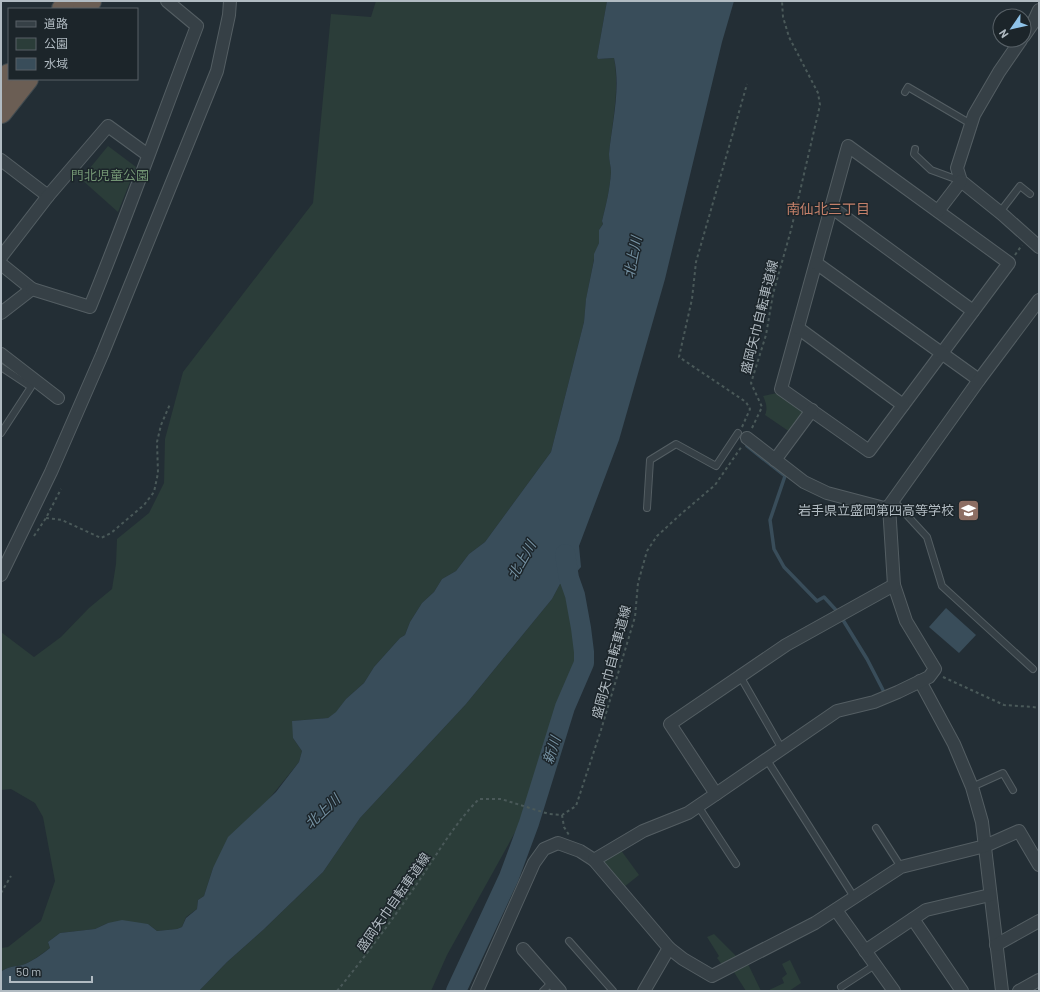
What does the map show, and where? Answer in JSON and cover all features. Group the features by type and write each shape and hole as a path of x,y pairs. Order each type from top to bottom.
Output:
{"highway":[{"path":"1,85 8,76"},
{"path":"1,112 26,80"}],"street":[{"path":"1,264 32,289 90,307 123,225 197,26 167,1"},
{"path":"1,576 51,472 102,355 217,72 229,15 230,1"},
{"path":"1032,24 1039,10"},
{"path":"1016,48 999,72 974,115 957,168 961,182 1000,212 1039,247"},
{"path":"1,257 48,196 108,126 148,155"},
{"path":"848,146 1009,263 869,452 781,389 832,207 848,146"},
{"path":"1,160 48,196"},
{"path":"938,211 961,182"},
{"path":"832,207 974,310"},
{"path":"816,263 979,380"},
{"path":"1,313 32,289"},
{"path":"743,436 804,482 827,493 884,508 891,503 979,380 1039,300"},
{"path":"798,328 904,405"},
{"path":"1,354 58,398"},
{"path":"775,460 812,410"},
{"path":"594,860 642,831 688,812 698,806 837,711 874,702 929,677 935,669 906,621 894,585 891,503"},
{"path":"716,794 670,724 786,645 894,585"},
{"path":"920,681 954,744 972,787 982,822 1002,991"},
{"path":"476,991 534,863 544,849 558,843 580,851 594,860 669,948 683,959 712,976 815,923 901,867 985,846 1019,831 1039,865"},
{"path":"865,951 926,910 990,895"},
{"path":"836,910 894,991"},
{"path":"913,919 962,991"},
{"path":"996,945 1039,921"},
{"path":"644,991 669,948"},
{"path":"523,949 556,986"},
{"path":"1019,991 1039,980"}],"lane":[{"path":"905,92 908,87 971,124"},
{"path":"915,149 914,154 931,170 961,182"},
{"path":"1000,212 1020,186 1030,194"},
{"path":"1,367 31,387 1,433"},
{"path":"647,508 650,460 676,444 716,466 743,436"},
{"path":"891,503 927,537 942,586 1033,669"},
{"path":"740,676 782,749"},
{"path":"767,760 854,897"},
{"path":"972,787 1003,773 1013,790"},
{"path":"698,806 736,864"},
{"path":"876,828 901,867"},
{"path":"569,941 613,991"},
{"path":"840,987 875,965"},
{"path":"543,991 556,986"}],"path":[{"name":"盛岡矢巾自転車道線","path":"338,991 359,965 409,896 465,813 479,799 501,799 549,814 562,815 576,806 601,730 635,617 638,583 648,551 657,536 715,485 743,436 762,407 751,383 766,334 773,294 791,230 820,105 818,93 789,37 783,17 782,1"},
{"path":"743,436 750,409 746,402 678,357 692,298 696,262 747,84"},
{"path":"1009,263 1028,238"},
{"path":"46,518 62,520 101,538 111,532 144,505 154,492 158,473 157,442 170,404"},
{"path":"935,669 941,676 948,680 1004,705 1033,706 1039,708"},
{"path":"1,892 11,876"}],"green space":[{"path":"376,1 607,1 597,57 599,59 614,58 616,70 615,106 609,154 611,172 610,185 602,221 603,224 599,230 599,243 594,256 586,300 584,322 551,452 485,542 469,554 456,571 442,579 434,592 422,603 410,622 405,635 400,638 374,667 364,683 346,699 337,712 328,718 293,721 293,738 302,751 299,762 213,868 204,896 198,900 197,909 186,917 182,927 157,931 148,924 108,923 95,929 60,933 48,942 50,948 36,958 25,964 9,968 1,972 1,948 8,947 41,921 55,881 43,817 35,803 11,789 1,790 1,632 34,657 61,637 89,608 112,589 116,564 117,539 149,513 164,483 165,439 183,372 313,203 331,14 371,17"},
{"name":"門北児童公園","path":"108,146 136,167 118,212 81,179"},
{"path":"777,393 802,409 803,414 790,432 765,415 766,406 763,396"},
{"path":"560,584 566,584 572,621 575,659 518,827 447,955 431,991 199,991 227,962 263,930 323,872 360,818 466,704 552,599"},
{"path":"620,849 639,875 624,887 605,863 604,859"},
{"path":"714,934 738,958 723,966 717,958 719,956 707,937"},
{"path":"790,960 801,983 789,991 767,991 784,983 782,978 787,974 782,964"},
{"path":"747,962 761,991 746,991 732,969"}],"water":[{"name":"北上川","path":"607,1 734,1 722,42 665,279 619,440 579,546 581,567 566,584 560,584 552,599 466,704 360,818 323,872 263,930 227,962 199,991 1,991 1,972 9,968 25,964 37,958 50,948 48,942 60,933 95,929 108,923 122,920 148,924 157,931 182,927 186,918 197,909 198,900 204,896 213,868 228,837 276,792 299,762 302,751 293,738 292,721 328,718 336,712 346,699 364,683 374,667 400,638 405,635 410,622 422,603 434,592 442,579 456,571 469,554 485,542 551,452 584,322 586,299 594,254 599,243 599,230 603,224 602,221 610,185 611,172 609,154 617,82 616,70 614,58 598,59 597,57"},
{"path":"946,608 976,635 959,653 929,627"}],"waterway":[{"path":"747,446 785,476 770,520 774,549 784,567 817,601 824,597 836,610"},
{"name":"新川","path":"456,991 509,877 529,823 565,707 584,663 581,628 565,554"},
{"path":"843,620 867,659 883,690"}],"place":[{"name":"岩手県立盛岡第四高等学校","path":"969,510"}],"district":[{"name":"南仙北三丁目","path":"828,208"}]}
